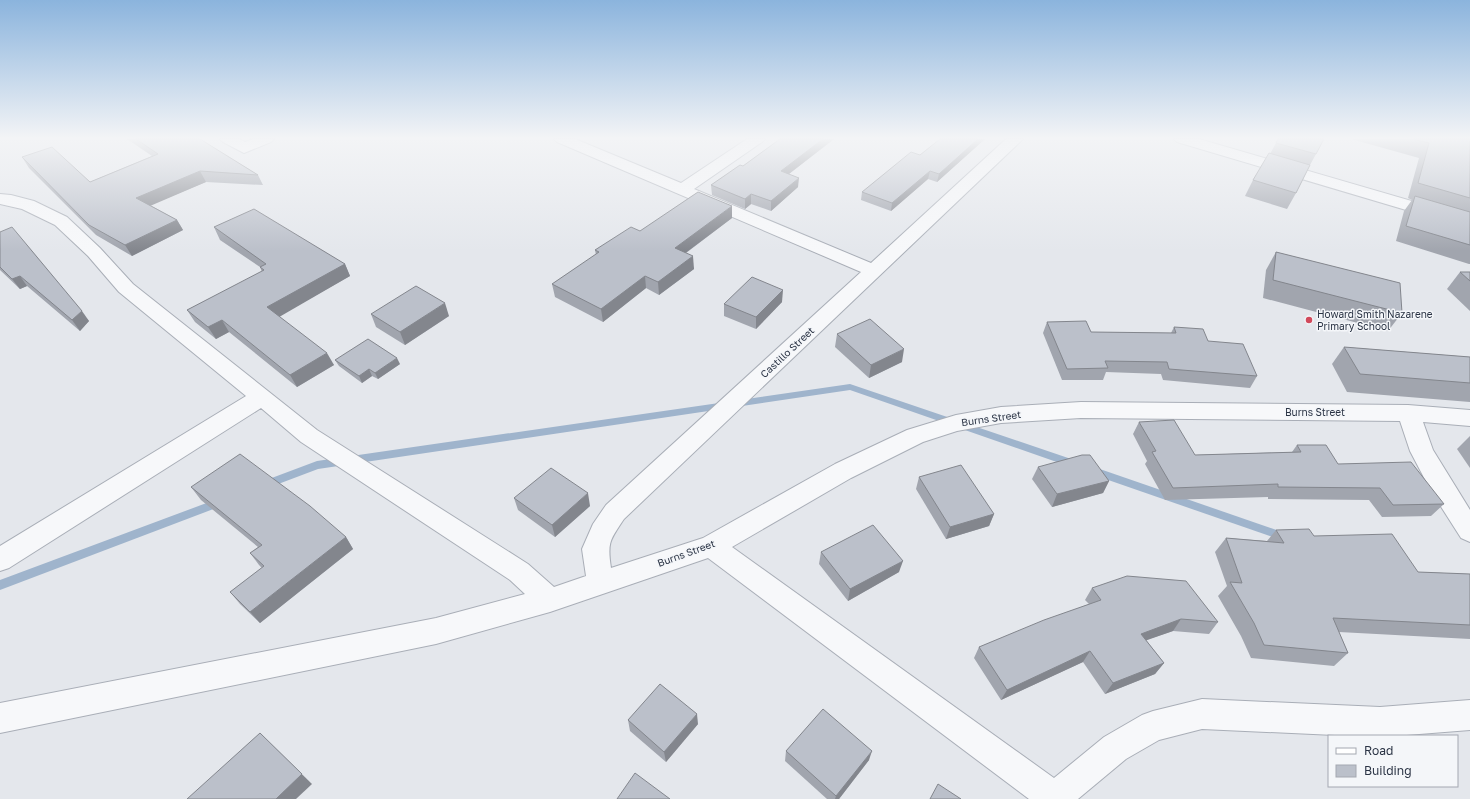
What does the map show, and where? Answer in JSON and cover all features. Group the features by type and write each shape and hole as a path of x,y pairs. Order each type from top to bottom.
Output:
{"street":[{"path":"652,176 874,271"},
{"path":"683,189 702,176"},
{"name":"Castillo Street","path":"600,583 595,549 602,531 615,512 975,176"},
{"path":"1308,176 1470,224"},
{"path":"0,199 11,200 28,205 61,221 94,252 126,288 262,396 309,436 519,572 550,600"},
{"path":"0,560 262,396"},
{"name":"Burns Street","path":"0,718 436,631 550,600 711,546 843,471 915,436 956,423 1001,415 1081,410 1408,413 1470,418"},
{"path":"1408,413 1422,451 1440,484 1470,531"},
{"path":"711,546 1055,798 1121,744 1153,726 1202,714 1380,722 1470,715"}],"building":[{"path":"41,176 84,176 90,182 104,176 187,176 136,198 177,220 125,245 89,225"},
{"path":"724,176 795,176 799,178 771,201 751,194 745,199 711,185"},
{"path":"881,176 924,176 892,203 862,192"},
{"path":"1255,176 1304,176 1296,193 1253,180"},
{"path":"1420,176 1470,176 1470,198 1418,183"},
{"path":"698,192 732,206 675,248 693,256 658,282 645,276 601,309 552,284 599,252 595,250 631,227 640,231"},
{"path":"1415,196 1470,212 1470,245 1406,226"},
{"path":"254,209 345,264 267,307 327,353 290,375 222,320 208,327 187,310 264,270 260,267 266,264 214,227"},
{"path":"12,227 82,311 72,320 20,276 12,279 0,267 0,232"},
{"path":"1276,252 1400,283 1402,313 1273,280"},
{"path":"1460,272 1470,272 1470,281"},
{"path":"752,277 783,290 756,317 724,304"},
{"path":"416,286 445,303 400,332 371,314"},
{"path":"870,319 904,349 871,365 837,334"},
{"path":"1086,321 1091,332 1176,333 1174,327 1203,329 1208,341 1243,344 1257,376 1169,369 1167,362 1105,361 1108,368 1067,369 1047,322"},
{"path":"368,339 397,358 375,373 369,369 359,376 335,360"},
{"path":"1344,347 1470,357 1470,383 1360,374"},
{"path":"1174,420 1195,455 1301,452 1297,445 1326,445 1338,464 1411,462 1444,504 1393,505 1380,488 1278,487 1278,484 1173,488 1152,452 1156,451 1139,422"},
{"path":"240,454 310,506 346,537 250,612 230,592 264,566 250,553 262,545 191,487"},
{"path":"1082,455 1090,455 1109,481 1057,494 1038,467"},
{"path":"961,465 994,514 950,527 919,477"},
{"path":"551,468 588,493 552,525 514,498"},
{"path":"873,525 903,561 850,589 821,552"},
{"path":"1309,529 1314,536 1392,534 1418,572 1470,574 1470,625 1333,618 1348,653 1264,645 1254,623 1230,582 1242,583 1226,538 1284,543 1276,530"},
{"path":"1127,576 1186,581 1218,622 1181,619 1141,634 1164,663 1113,683 1090,651 1007,690 979,647 1044,620 1101,600 1092,588"},
{"path":"660,684 697,714 664,752 628,720"},
{"path":"823,709 872,751 836,796 786,751"},
{"path":"260,733 302,774 276,799 187,799"},
{"path":"635,773 670,799 617,799"},
{"path":"938,784 961,799 930,799"}],"waterway":[{"path":"265,485 317,465 850,387 1074,464"},
{"path":"1094,471 1284,537"},
{"path":"0,585 220,502"}],"place":[{"name":"Howard Smith Nazarene Primary School","path":"1309,320"}]}
